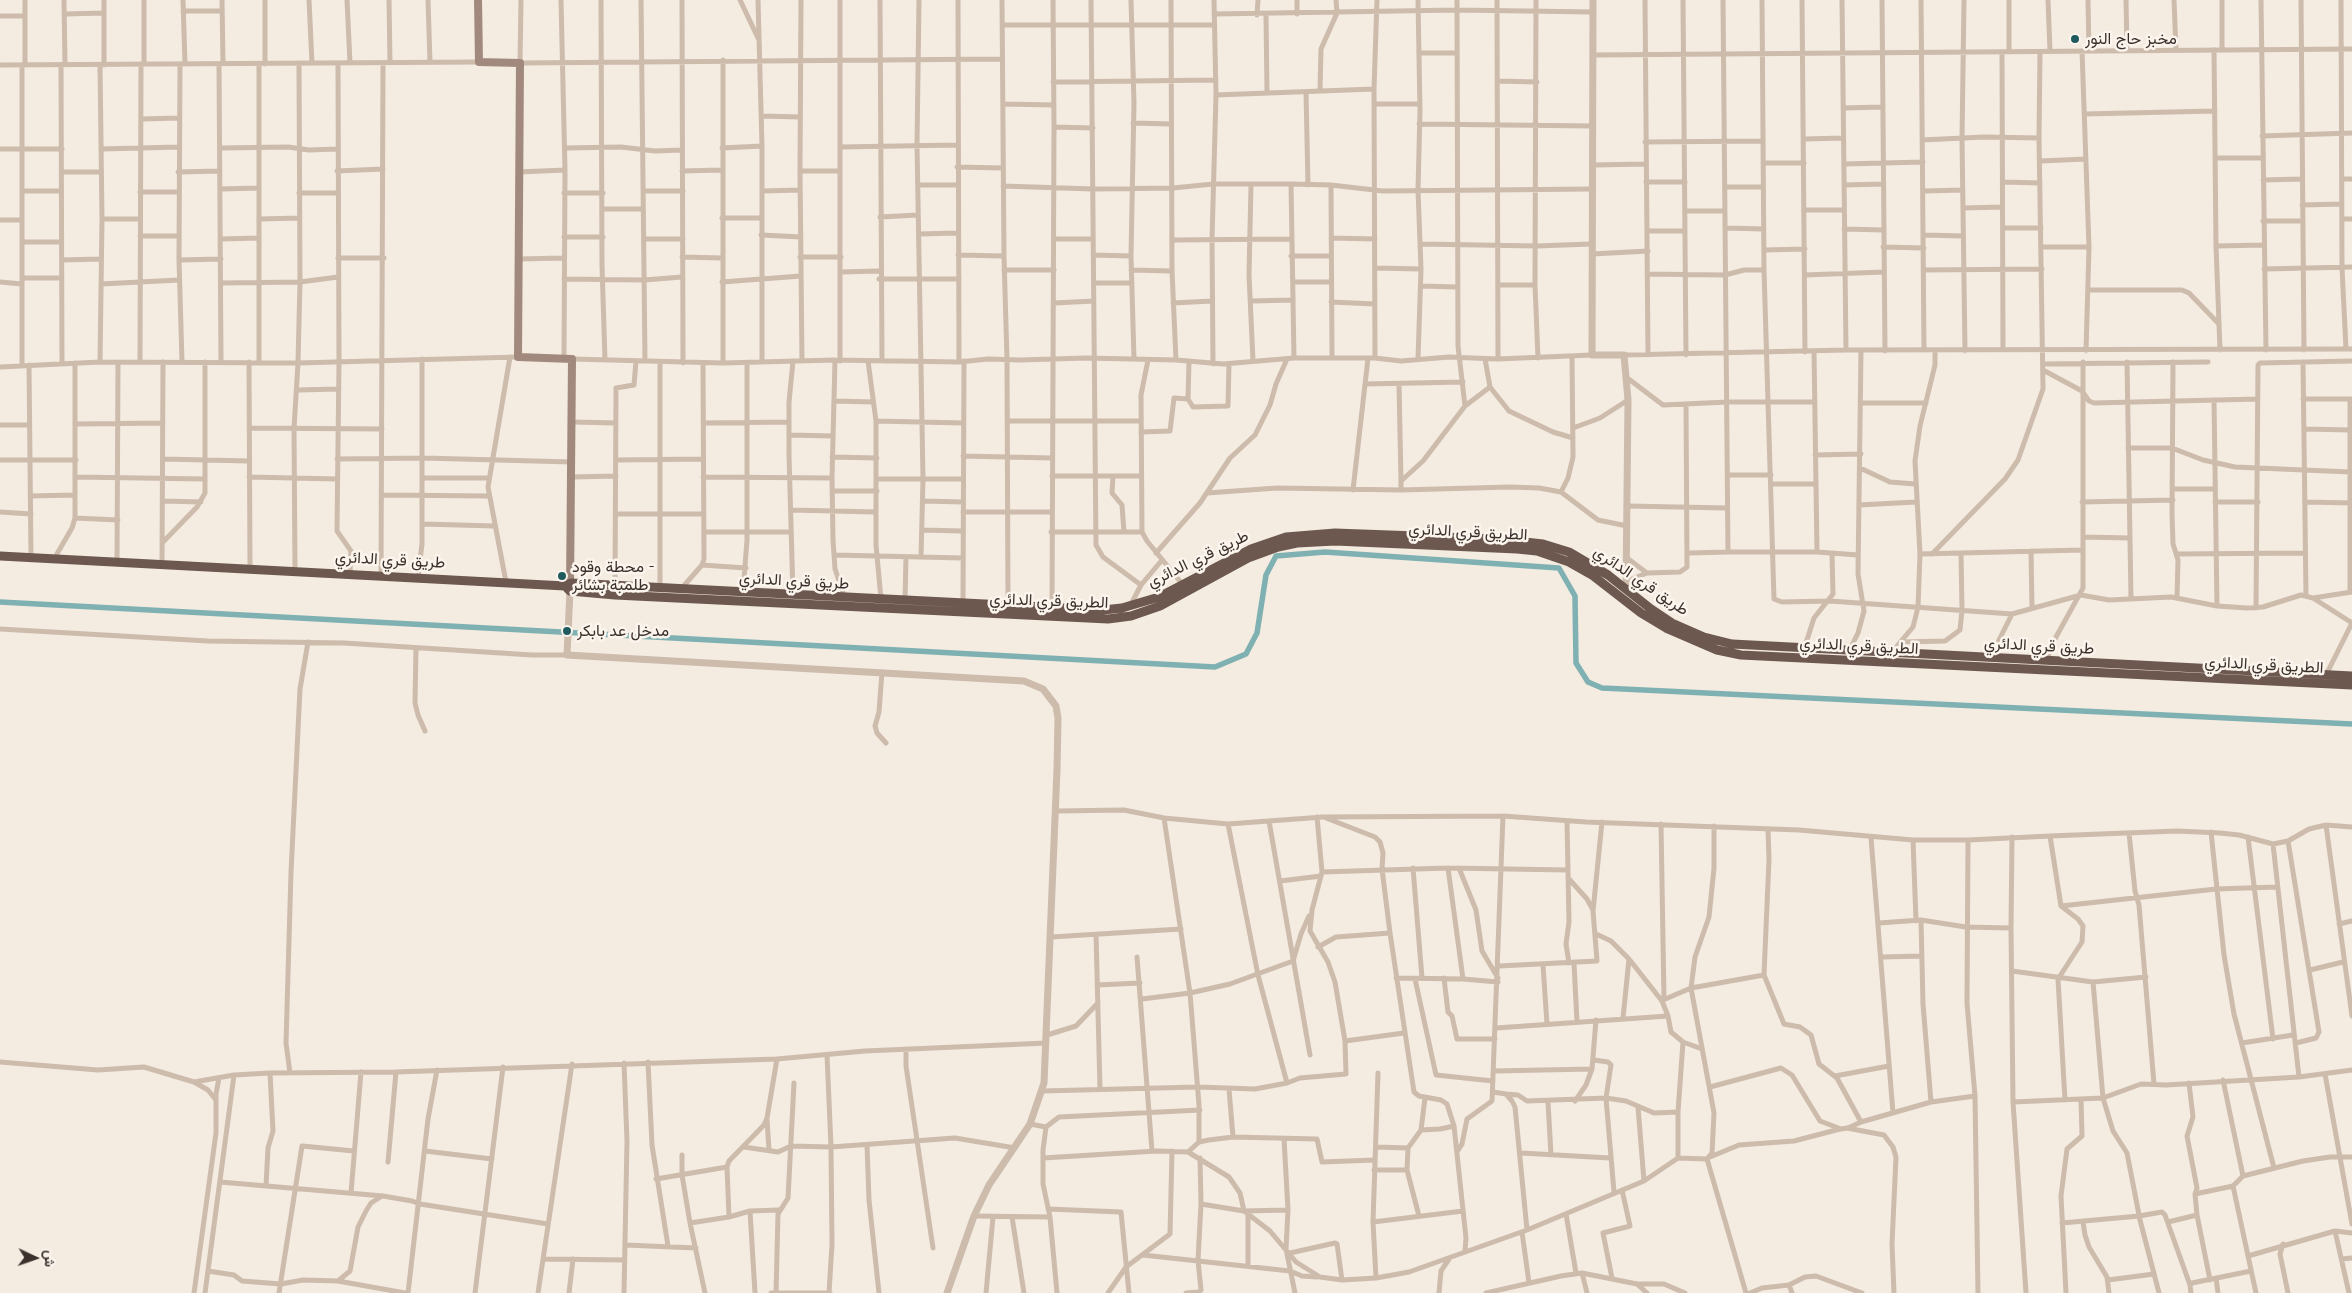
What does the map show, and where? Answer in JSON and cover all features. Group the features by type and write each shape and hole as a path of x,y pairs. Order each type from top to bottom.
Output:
{"highway":[{"name":"طريق قري الدائري","path":"0,556 295,570 569,587 615,586 905,602 1104,610 1130,606 1159,597 1251,548 1286,537 1317,533 1498,539 1543,544 1582,558 1626,585 1672,623 1704,637 1732,644 1891,654 2352,676"},
{"name":"الطريق قري الدائري","path":"569,587 928,612 1108,619 1131,616 1160,606 1248,558 1278,547 1297,543 1334,541 1517,549 1536,551 1569,562 1592,575 1641,613 1666,628 1717,650 1741,655 2352,685"}],"main road":[{"path":"478,0 478,62 520,63 518,357 568,359 572,422 569,587"}],"street":[{"path":"22,366 22,149 25,0"},
{"path":"62,363 61,242 64,0"},
{"path":"100,362 104,0"},
{"path":"140,362 140,192 144,0"},
{"path":"182,362 178,172 183,0"},
{"path":"221,362 220,148 222,0"},
{"path":"259,363 259,147 265,0"},
{"path":"309,0 312,63"},
{"path":"347,0 350,63"},
{"path":"389,0 390,63"},
{"path":"428,0 430,62"},
{"path":"521,0 520,63 682,60 1002,59"},
{"path":"561,0 565,148 564,279 568,359 723,364 838,360 921,363 988,359 1094,358 1176,360 1229,364 1294,358 1375,358 1401,361 1460,356 1498,359 1592,355 1686,355 1846,350 2349,349 2342,268 2341,0"},
{"path":"601,0 603,61 603,280 606,360"},
{"path":"641,0 645,361"},
{"path":"682,0 683,363"},
{"path":"740,0 758,40"},
{"path":"758,0 758,60 762,146 762,362"},
{"path":"801,0 799,60 802,361"},
{"path":"840,0 841,272 838,360 834,401 832,491 836,572 845,599"},
{"path":"880,0 880,279 882,361"},
{"path":"918,0 917,145 923,478 921,557"},
{"path":"958,0 960,59 957,145 957,233 963,423 962,531 964,604"},
{"path":"1002,0 1004,270 1009,512 1008,607"},
{"path":"1052,0 1054,105 1052,609"},
{"path":"1091,0 1096,545 1103,557 1140,584"},
{"path":"1131,0 1133,81 1131,270 1134,359"},
{"path":"1171,0 1172,271 1176,360"},
{"path":"1213,364 1212,239 1216,95 1214,0"},
{"path":"1258,0 1258,14"},
{"path":"1297,0 1297,14"},
{"path":"1320,91 1322,49 1337,13 1336,0"},
{"path":"1375,358 1374,89 1377,0"},
{"path":"1418,0 1420,104 1418,190 1421,269 1418,359"},
{"path":"1457,0 1458,287 1460,356 1465,406"},
{"path":"1497,0 1498,125 1496,189 1498,359"},
{"path":"1536,0 1537,246 1535,285 1538,358"},
{"path":"1592,355 1593,0"},
{"path":"1645,0 1648,355"},
{"path":"1683,0 1685,55 1684,274 1686,355"},
{"path":"1723,0 1728,552"},
{"path":"1762,0 1764,270 1774,598 1776,601 1830,601 2012,614 2081,595 2109,600 2177,598 2217,606 2256,608 2295,596 2306,595 2352,623 2326,675"},
{"path":"1802,0 1805,352"},
{"path":"1842,0 1846,350"},
{"path":"1882,0 1884,350"},
{"path":"1921,0 1924,350"},
{"path":"1964,0 1962,139 1965,351"},
{"path":"2009,0 2010,52"},
{"path":"2048,0 2050,51"},
{"path":"2088,0 2089,51"},
{"path":"2126,0 2127,50"},
{"path":"2174,0 2176,50"},
{"path":"2222,0 2222,50"},
{"path":"2261,0 2266,350"},
{"path":"2301,0 2304,350"},
{"path":"1214,14 1457,10 1593,12"},
{"path":"183,11 222,11"},
{"path":"65,14 104,13"},
{"path":"1266,14 1267,93"},
{"path":"0,16 25,16"},
{"path":"1002,26 1214,25"},
{"path":"1594,55 2352,49"},
{"path":"2214,50 2216,246 2220,350"},
{"path":"2082,51 2089,247 2086,351"},
{"path":"2002,52 2003,350"},
{"path":"1932,554 2004,479 2018,460 2044,389 2039,138 2040,52"},
{"path":"1419,53 1457,54"},
{"path":"722,60 723,364"},
{"path":"0,65 478,62"},
{"path":"295,570 294,428 300,282 299,63"},
{"path":"338,63 339,389 337,531 351,551 350,573"},
{"path":"381,575 384,258 383,63"},
{"path":"1053,82 1216,80"},
{"path":"1497,81 1536,82"},
{"path":"1216,95 1374,89"},
{"path":"1306,92 1308,185"},
{"path":"1003,104 1054,105"},
{"path":"1374,104 1420,104"},
{"path":"1843,108 1882,107"},
{"path":"2084,114 2215,111"},
{"path":"761,116 800,117"},
{"path":"141,119 179,118"},
{"path":"1133,123 1171,124"},
{"path":"1419,124 1457,126 1593,126"},
{"path":"1054,127 1093,128"},
{"path":"2262,136 2352,133"},
{"path":"1922,140 2003,137 2039,138"},
{"path":"1804,139 1843,138"},
{"path":"1645,142 1685,140 1763,141"},
{"path":"840,147 957,145"},
{"path":"722,148 762,146"},
{"path":"101,149 179,147"},
{"path":"565,148 603,147 655,151 682,150"},
{"path":"220,148 337,149"},
{"path":"0,149 62,149"},
{"path":"2216,158 2263,158"},
{"path":"2040,161 2086,159"},
{"path":"1844,164 1923,162"},
{"path":"1763,164 1804,163"},
{"path":"1593,165 1646,164"},
{"path":"957,167 1003,168"},
{"path":"338,171 383,169"},
{"path":"518,172 565,170"},
{"path":"682,171 722,170"},
{"path":"178,172 220,171"},
{"path":"800,171 840,171"},
{"path":"62,172 101,172"},
{"path":"2342,179 2352,178"},
{"path":"2263,180 2302,179"},
{"path":"1646,182 1685,182"},
{"path":"2002,182 2040,182"},
{"path":"1004,186 1093,189 1173,188 1213,184 1290,184 1331,185 1374,190 1593,189"},
{"path":"1290,184 1294,358"},
{"path":"1844,186 1883,184"},
{"path":"919,185 957,185"},
{"path":"1251,185 1250,239 1253,362"},
{"path":"1331,185 1330,302 1332,358"},
{"path":"1725,187 1763,187"},
{"path":"220,189 259,188"},
{"path":"762,191 800,190"},
{"path":"1924,191 1963,190"},
{"path":"22,191 62,191"},
{"path":"644,191 682,191"},
{"path":"140,192 179,192"},
{"path":"564,192 603,193"},
{"path":"299,193 338,193"},
{"path":"2302,205 2342,204"},
{"path":"1963,208 2002,207"},
{"path":"603,209 643,209"},
{"path":"1805,210 1844,210"},
{"path":"1685,211 1725,211"},
{"path":"880,216 918,215"},
{"path":"102,219 140,218"},
{"path":"259,219 300,218"},
{"path":"722,218 761,218"},
{"path":"2342,220 2352,219"},
{"path":"0,220 22,220"},
{"path":"2263,221 2302,221"},
{"path":"1726,228 1764,229"},
{"path":"2003,228 2041,228"},
{"path":"1844,229 1883,230"},
{"path":"1647,231 1684,231"},
{"path":"919,234 957,233"},
{"path":"1924,235 1963,236"},
{"path":"140,236 179,236"},
{"path":"761,236 800,237"},
{"path":"564,237 603,237"},
{"path":"220,239 259,238"},
{"path":"1331,238 1375,238"},
{"path":"644,239 682,239"},
{"path":"1054,239 1093,239"},
{"path":"1173,240 1290,239"},
{"path":"22,242 61,242"},
{"path":"1420,244 1458,246 1592,244"},
{"path":"2216,246 2264,244"},
{"path":"2042,248 2089,247"},
{"path":"1883,248 1924,248"},
{"path":"1764,250 1805,249"},
{"path":"1592,254 1648,252"},
{"path":"1093,255 1131,256"},
{"path":"958,256 1004,256"},
{"path":"1291,256 1331,256"},
{"path":"682,257 722,258"},
{"path":"800,257 841,257"},
{"path":"338,258 384,258"},
{"path":"518,258 564,258"},
{"path":"62,260 101,259"},
{"path":"179,260 221,259"},
{"path":"2264,269 2352,267"},
{"path":"1375,268 1421,269"},
{"path":"1924,270 2042,269"},
{"path":"1004,270 1054,270"},
{"path":"1131,270 1172,271"},
{"path":"1647,274 1725,275 1744,270 1764,270"},
{"path":"841,272 880,271"},
{"path":"1805,275 1884,272"},
{"path":"221,282 300,282 338,276"},
{"path":"722,282 801,276"},
{"path":"564,279 644,280 682,277"},
{"path":"0,282 61,278"},
{"path":"880,279 959,279"},
{"path":"101,284 179,280"},
{"path":"1094,282 1132,283"},
{"path":"1293,282 1331,282"},
{"path":"1498,286 1535,285"},
{"path":"1421,286 1458,287"},
{"path":"2089,290 2182,290 2189,293 2219,324"},
{"path":"1251,301 1293,300"},
{"path":"1054,303 1094,301"},
{"path":"1173,304 1212,301"},
{"path":"1330,302 1375,304"},
{"path":"1849,651 1862,622 1863,604 1858,583 1861,350"},
{"path":"1891,654 1913,627 1918,607 1920,554 1915,484 1916,446 1935,365 1935,350"},
{"path":"1814,351 1817,552"},
{"path":"1624,355 1628,400 1626,585"},
{"path":"1560,492 1571,466 1573,438 1572,356"},
{"path":"506,582 488,496 488,478 510,357"},
{"path":"0,367 100,362 298,363 518,357"},
{"path":"1353,490 1368,358"},
{"path":"1156,553 1208,493 1230,458 1258,431 1287,359"},
{"path":"1486,359 1490,387 1503,404 1515,415 1573,438"},
{"path":"418,577 423,524 422,360"},
{"path":"1148,360 1141,395 1142,532 1156,553 1183,585"},
{"path":"615,586 616,388 634,385 636,361"},
{"path":"792,361 789,422 790,510 794,596"},
{"path":"868,361 876,421 876,556 881,600"},
{"path":"1189,361 1188,399 1193,407 1228,406 1229,364"},
{"path":"2256,608 2259,364 2352,361"},
{"path":"117,562 119,477 118,362"},
{"path":"162,564 163,362"},
{"path":"163,542 201,502 205,493 205,362"},
{"path":"248,362 250,568"},
{"path":"660,362 660,588"},
{"path":"2043,367 2084,362 2208,362"},
{"path":"2046,661 2056,637 2081,595 2083,588 2082,391 2084,362"},
{"path":"2126,362 2131,599"},
{"path":"2173,362 2172,448 2177,598"},
{"path":"2303,362 2306,595"},
{"path":"54,559 72,528 75,518 75,363"},
{"path":"680,589 702,565 704,532 703,363"},
{"path":"743,592 747,532 747,363"},
{"path":"29,365 31,557"},
{"path":"2043,367 2082,391 2091,403 2258,399"},
{"path":"1626,377 1663,405 1728,402 1815,402"},
{"path":"1365,384 1463,382"},
{"path":"1399,384 1401,490"},
{"path":"1401,481 1424,461 1465,406 1490,387"},
{"path":"296,390 339,389"},
{"path":"1140,432 1170,432 1174,398 1188,399"},
{"path":"2303,399 2351,399 2351,592 2313,598"},
{"path":"1573,428 1600,418 1628,400"},
{"path":"2214,400 2217,606"},
{"path":"834,401 873,402"},
{"path":"1860,403 1926,403"},
{"path":"1626,585 1647,573 1685,571 1687,567 1686,404"},
{"path":"876,421 963,423"},
{"path":"1008,421 1141,421"},
{"path":"572,422 616,423"},
{"path":"703,423 789,422"},
{"path":"76,424 163,423"},
{"path":"0,425 30,425"},
{"path":"249,428 382,429"},
{"path":"2304,429 2350,430"},
{"path":"790,435 833,436"},
{"path":"2128,448 2172,448 2214,464 2305,471 2350,472"},
{"path":"1815,455 1861,454"},
{"path":"963,456 1052,458"},
{"path":"832,457 877,458"},
{"path":"337,459 423,458 572,462"},
{"path":"163,459 249,461"},
{"path":"616,460 703,459"},
{"path":"0,460 76,460"},
{"path":"1860,468 1890,482 1915,484"},
{"path":"1728,475 1771,475"},
{"path":"572,477 616,476"},
{"path":"1052,476 1141,476"},
{"path":"1113,476 1112,493 1122,505 1124,532"},
{"path":"76,477 205,479"},
{"path":"249,477 337,479"},
{"path":"703,477 832,478"},
{"path":"423,478 488,478"},
{"path":"877,479 963,478"},
{"path":"1771,484 1815,484"},
{"path":"1208,493 1277,488 1353,490 1539,488 1560,492 1598,520 1627,526"},
{"path":"2173,489 2214,489"},
{"path":"832,491 877,491"},
{"path":"30,496 75,496"},
{"path":"382,496 488,496"},
{"path":"2082,502 2173,500"},
{"path":"163,501 201,502"},
{"path":"923,501 963,502"},
{"path":"1859,505 1916,502"},
{"path":"2215,502 2258,502"},
{"path":"2305,502 2351,503"},
{"path":"1627,506 1727,508"},
{"path":"790,510 876,512"},
{"path":"0,512 31,514"},
{"path":"963,512 1051,512"},
{"path":"616,514 703,514"},
{"path":"75,518 118,520"},
{"path":"423,524 494,526"},
{"path":"922,530 962,531"},
{"path":"704,532 791,532"},
{"path":"1051,532 1142,532"},
{"path":"2083,537 2130,538"},
{"path":"1920,554 2082,550"},
{"path":"1688,553 1773,551 1858,555"},
{"path":"2031,551 2032,608"},
{"path":"1901,642 1938,642 1950,639 1960,630 1962,610 1961,553"},
{"path":"2176,554 2306,553"},
{"path":"834,554 963,558"},
{"path":"1804,649 1814,618 1830,601 1834,589 1832,554"},
{"path":"905,602 906,557"},
{"path":"1627,558 1647,573"},
{"path":"1130,606 1140,584 1162,560"},
{"path":"702,565 746,568"},
{"path":"567,655 569,587"},
{"path":"1990,658 2012,614"},
{"path":"0,628 208,641 308,642 882,672 1024,681 1043,689 1051,697 1058,712 1047,1039 1042,1091 1030,1124 1016,1148 989,1185 974,1216 947,1293"},
{"path":"290,1073 286,1043 291,872 300,689 308,642"},
{"path":"416,648 415,703 426,731"},
{"path":"882,672 879,712 875,726 877,733 886,743"},
{"path":"1056,811 1124,810 1164,818 1228,824 1320,817 1503,816 1567,821 1799,830 1871,838 1913,840 2211,832 2248,837 2273,844 2288,841 2309,830 2326,825 2352,827"},
{"path":"1458,1150 1462,1144 1467,1120 1490,1104 1493,1092 1503,868 1503,816"},
{"path":"1320,817 1375,837 1380,842 1383,853 1382,869 1396,978 1414,1092 1425,1098 1441,1100 1447,1104 1454,1126 1458,1150 1466,1238 1465,1251"},
{"path":"1293,961 1301,934 1312,910 1322,874 1320,817"},
{"path":"1164,818 1190,993 1200,1110 1199,1142"},
{"path":"1269,821 1310,1055"},
{"path":"1567,821 1566,944 1572,963 1577,1022"},
{"path":"1499,966 1597,961 1593,911 1602,822"},
{"path":"1228,824 1258,975 1286,1083"},
{"path":"1661,824 1663,1000 1671,1032 1683,1042 1702,1048"},
{"path":"2326,825 2343,962 2352,1016"},
{"path":"1714,826 1714,868 1709,917 1695,957 1691,988 1714,1113 1709,1158 1748,1293 1762,1288 1789,1285 1805,1277 1816,1276 1862,1293"},
{"path":"1768,830 1769,859 1764,975 1784,1024 1807,1030 1811,1035 1819,1064 1835,1076 1861,1122"},
{"path":"2211,832 2216,889 2232,997 2274,1168"},
{"path":"2130,833 2136,896 2140,905 2154,1084"},
{"path":"2050,836 2061,906 2078,919 2083,926 2084,936 2079,948 2058,979 2065,1100"},
{"path":"2012,837 2013,1102 2026,1293"},
{"path":"2248,837 2272,1039"},
{"path":"1871,838 1882,957 1892,1113"},
{"path":"1913,840 1931,1102"},
{"path":"1968,840 1967,1003 1975,1096 1978,1293"},
{"path":"2288,841 2319,1032 2316,1038 2296,1043"},
{"path":"2273,844 2299,1077"},
{"path":"1413,868 1422,978"},
{"path":"1448,868 1463,979"},
{"path":"1459,868 1476,910 1482,951 1498,980"},
{"path":"1280,881 1322,874 1382,869 1503,868 1568,870"},
{"path":"1568,879 1587,899 1593,911"},
{"path":"2061,906 2136,896 2216,889 2277,887"},
{"path":"1042,1091 1198,1087 1229,1089 1262,1088 1300,1078 1346,1074 1345,1041 1335,982 1328,962 1310,932 1312,910"},
{"path":"1879,923 1918,920 1966,927 2011,928"},
{"path":"2339,924 2352,921"},
{"path":"1051,937 1181,929"},
{"path":"1318,947 1336,937 1390,933"},
{"path":"1096,934 1100,1089"},
{"path":"1596,934 1611,941 1629,959 1663,1000"},
{"path":"1882,957 1922,956"},
{"path":"1137,957 1142,999 1152,1151"},
{"path":"1623,1018 1629,959"},
{"path":"1142,999 1190,993 1230,984 1293,961"},
{"path":"2310,970 2343,962"},
{"path":"1543,965 1547,1024"},
{"path":"2012,971 2058,979 2093,982 2146,977"},
{"path":"1663,1000 1691,988 1764,975"},
{"path":"1396,978 1498,980"},
{"path":"1444,978 1448,1012 1452,1016 1457,1039 1495,1039"},
{"path":"1415,979 1436,1075 1493,1080"},
{"path":"2093,982 2103,1098 2113,1131 2127,1153 2139,1216 2159,1293"},
{"path":"1097,985 1140,983"},
{"path":"194,1082 234,1075 396,1072 503,1066 777,1058 1047,1039 1076,1026 1098,1003"},
{"path":"1496,1028 1668,1016"},
{"path":"1574,1100 1586,1085 1592,1068 1596,1020"},
{"path":"1345,1041 1404,1033"},
{"path":"2242,1043 2293,1035"},
{"path":"1678,1158 1678,1112 1683,1042"},
{"path":"906,1049 906,1066 932,1248"},
{"path":"771,1293 830,1293 832,1244 831,1146 827,1055"},
{"path":"769,1150 767,1118 777,1058"},
{"path":"1594,1060 1608,1062 1611,1065 1606,1098 1614,1192"},
{"path":"0,1062 98,1070 144,1068 194,1082 208,1090 216,1100"},
{"path":"648,1062 652,1145 668,1246"},
{"path":"624,1063 627,1141 624,1293"},
{"path":"538,1293 572,1064"},
{"path":"475,1293 503,1066"},
{"path":"1835,1076 1889,1066"},
{"path":"1494,1071 1592,1068"},
{"path":"1710,1086 1740,1080 1781,1068 1792,1076 1816,1117 1841,1129"},
{"path":"208,1271 234,1275 242,1280 281,1284 303,1280 338,1281 407,1293 420,1204 428,1119 437,1070"},
{"path":"2013,1102 2103,1098 2142,1084 2299,1077 2352,1070"},
{"path":"351,1193 361,1072"},
{"path":"388,1162 396,1072"},
{"path":"1376,1278 1373,1222 1378,1073"},
{"path":"266,1186 268,1148 273,1131 270,1074"},
{"path":"2325,1074 2338,1158 2352,1224"},
{"path":"205,1293 234,1075"},
{"path":"194,1293 216,1133 216,1100 219,1078"},
{"path":"2223,1080 2244,1176"},
{"path":"690,1223 729,1217 750,1211 779,1210 787,1203 794,1083"},
{"path":"2189,1083 2193,1118 2187,1136 2197,1188 2195,1194 2198,1215 2218,1293"},
{"path":"1229,1089 1233,1137"},
{"path":"1493,1092 1518,1095 1527,1101 1548,1102 1606,1098 1626,1102 1654,1113 1678,1112"},
{"path":"1506,1094 1515,1107 1521,1153 1524,1231 1529,1283"},
{"path":"1143,1255 1290,1271 1302,1276 1342,1280 1376,1278 1409,1272 1524,1231 1644,1181 1678,1158 1709,1158 1739,1145 1794,1141 1848,1128 1861,1122 1931,1102 1975,1096"},
{"path":"1419,1216 1407,1170 1408,1148 1422,1130 1425,1098"},
{"path":"2066,1293 2061,1196 2067,1149 2082,1136 2081,1099"},
{"path":"1548,1102 1551,1154"},
{"path":"1638,1107 1644,1181"},
{"path":"1030,1124 1046,1127 1060,1117 1200,1110"},
{"path":"729,1217 727,1167 732,1156 744,1147 764,1125 767,1118"},
{"path":"1422,1130 1454,1126"},
{"path":"1046,1127 1043,1184 1050,1217 1057,1293"},
{"path":"1848,1128 1881,1133 1887,1138 1895,1152 1892,1244 1894,1293"},
{"path":"1188,1152 1199,1142 1233,1137 1318,1139 1322,1162 1374,1160"},
{"path":"744,1147 778,1152 791,1146 831,1146 955,1138 1016,1148"},
{"path":"1284,1139 1288,1251 1290,1271 1296,1293"},
{"path":"867,1144 869,1200 879,1293"},
{"path":"279,1293 302,1146 354,1151"},
{"path":"1376,1147 1408,1148"},
{"path":"425,1151 492,1159"},
{"path":"1043,1158 1152,1151 1188,1152 1200,1158 1229,1176 1235,1184 1246,1212 1248,1266"},
{"path":"1108,1293 1126,1267 1170,1234 1172,1151"},
{"path":"1521,1153 1610,1158"},
{"path":"682,1155 682,1175 705,1293"},
{"path":"2195,1194 2233,1186 2244,1176 2274,1168 2330,1157 2352,1156"},
{"path":"1186,1293 1199,1292 1201,1290 1198,1260 1201,1204 1200,1158"},
{"path":"656,1179 727,1167"},
{"path":"1374,1170 1407,1170"},
{"path":"220,1182 382,1196 420,1204 548,1224"},
{"path":"2233,1186 2256,1293"},
{"path":"1612,1278 1603,1233 1630,1226 1622,1190"},
{"path":"338,1281 350,1271 358,1226 371,1203 382,1196"},
{"path":"1201,1204 1246,1212 1288,1210"},
{"path":"1048,1209 1121,1212 1129,1293"},
{"path":"776,1293 779,1210"},
{"path":"750,1211 755,1293"},
{"path":"1373,1222 1463,1211"},
{"path":"1246,1212 1270,1231 1296,1262 1320,1277"},
{"path":"2062,1223 2162,1212 2168,1222 2190,1285 2190,1292 2182,1293"},
{"path":"1566,1214 1579,1273 1587,1293"},
{"path":"2168,1222 2198,1215"},
{"path":"974,1216 1050,1217"},
{"path":"986,1293 993,1217"},
{"path":"1012,1217 1024,1293"},
{"path":"2083,1222 2089,1247 2108,1280 2109,1293"},
{"path":"2248,1256 2283,1244 2335,1231 2352,1232"},
{"path":"2335,1231 2349,1293"},
{"path":"626,1244 696,1248"},
{"path":"1288,1251 1337,1244 1342,1280"},
{"path":"2283,1244 2280,1254 2288,1293"},
{"path":"1439,1293 1441,1271 1450,1258"},
{"path":"2342,1259 2352,1258"},
{"path":"543,1259 625,1260"},
{"path":"569,1293 573,1259"},
{"path":"2190,1285 2251,1271"},
{"path":"1486,1293 1579,1273 1637,1284 1664,1284 1685,1293"},
{"path":"2108,1280 2154,1274"},
{"path":"1637,1284 1647,1293"},
{"path":"1789,1285 1792,1293"}],"waterway":[{"path":"0,602 1215,667 1246,654 1257,633 1266,575 1276,556 1325,552 1559,568 1575,596 1576,663 1588,682 1602,688 2352,724"}],"place":[{"name":"مخبز حاج النور","path":"2075,39"},
{"name":"محطة وقود - طلمبة بشائر","path":"562,576"},
{"name":"مدخل عد بابكر","path":"567,631"}]}
